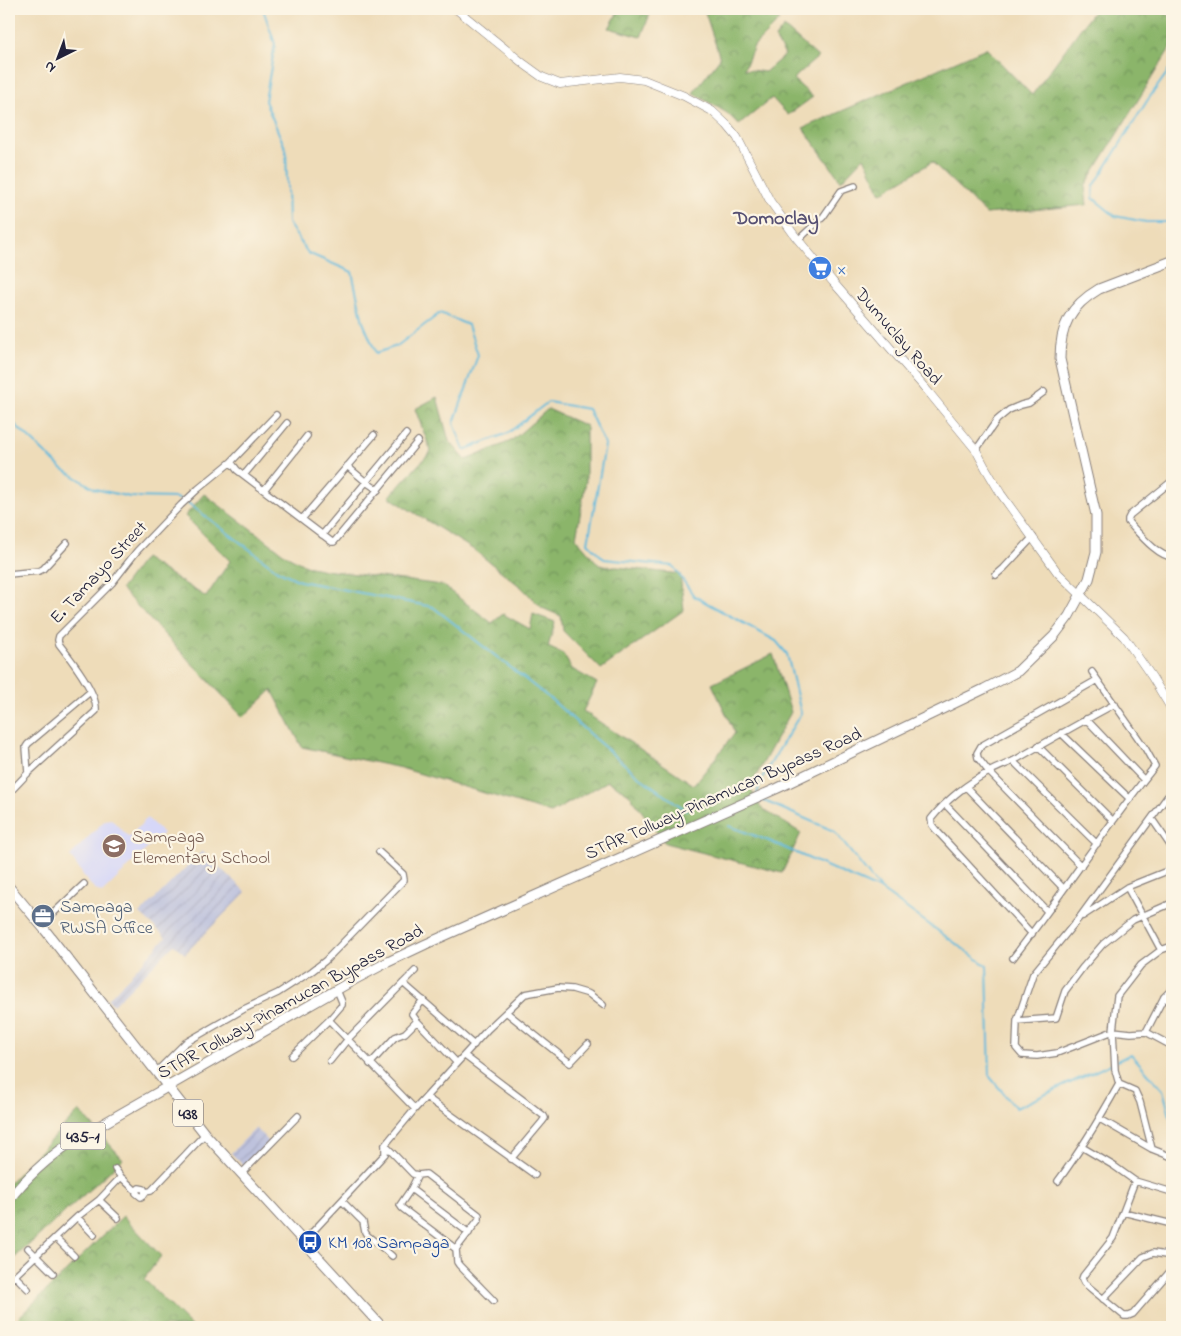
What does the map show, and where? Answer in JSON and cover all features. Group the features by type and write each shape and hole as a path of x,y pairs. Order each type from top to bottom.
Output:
{"main road":[{"name":"STAR Tollway-Pinamucan Bypass Road","path":"9,1200 30,1174 58,1151 388,962 748,802 1018,671 1054,636 1069,616 1089,580 1096,552 1096,515 1060,360 1061,336 1068,318 1080,302 1089,295 1099,289 1172,261"},
{"name":"438","path":"9,887 205,1134 382,1327"}],"street":[{"name":"Dumuclay Road","path":"456,9 542,78 560,84 620,77 644,80 684,96 712,111 727,125 737,137 770,201 798,240 932,395 976,450 1001,494 1058,573 1124,637 1172,710"},
{"path":"798,240 823,217 841,191 855,186"},
{"path":"976,450 997,420 1009,410 1029,403 1044,392"},
{"name":"E. Tamayo Street","path":"9,793 28,773 96,711 96,706 90,692 75,664 59,644 59,636 112,582 137,551 181,505 230,462 276,414"},
{"path":"244,474 287,423"},
{"path":"322,535 406,434"},
{"path":"302,519 374,435"},
{"path":"264,490 307,436"},
{"path":"230,462 331,542 334,542 418,441"},
{"path":"347,466 378,490"},
{"path":"1172,481 1130,515 1128,519 1128,522 1157,551 1166,557 1172,557"},
{"path":"996,575 1033,538"},
{"path":"9,574 43,569 67,544"},
{"path":"1013,958 1155,766 1145,748 1092,672"},
{"path":"1080,866 989,772 977,756 981,746 1097,680"},
{"path":"28,773 26,747 28,744 90,692"},
{"path":"1032,934 932,825 932,817 966,787 989,772 1115,704"},
{"path":"1086,719 1144,780"},
{"path":"1061,733 1130,799"},
{"path":"1038,746 1113,821"},
{"path":"1013,760 1097,844"},
{"path":"966,787 1064,889"},
{"path":"1172,794 1167,797 1079,918 1033,974 1017,1021 1016,1048 1022,1055 1037,1056 1057,1053 1113,1031 1146,1032 1172,1046"},
{"path":"945,804 1048,911"},
{"path":"1152,819 1172,848"},
{"path":"156,1072 185,1043 278,992 325,962 404,880 403,874 379,852"},
{"path":"1079,918 1127,887 1172,869"},
{"path":"41,925 84,884"},
{"path":"1127,887 1161,950"},
{"path":"1017,1021 1056,1018 1065,991 1103,944 1143,914 1172,903"},
{"path":"1058,1181 1100,1119 1119,1084 1115,1070 1113,1039 1117,996 1141,965 1161,950 1172,946"},
{"path":"330,1061 415,971"},
{"path":"403,983 474,1045"},
{"path":"304,1241 385,1154 384,1145 415,1109 474,1045 525,994 558,988 572,989 589,994 603,1005"},
{"path":"1146,1032 1164,997 1172,989"},
{"path":"292,1056 329,1020 342,1003 337,990"},
{"path":"1164,997 1172,1003"},
{"path":"423,1000 412,1014 457,1063"},
{"path":"506,1012 570,1063 588,1044"},
{"path":"329,1020 415,1109"},
{"path":"370,1064 395,1037 405,1032 417,1021"},
{"path":"465,1056 545,1118 512,1159"},
{"path":"1119,1084 1135,1091 1140,1102 1152,1149"},
{"path":"426,1098 535,1175"},
{"path":"241,1174 298,1116"},
{"path":"1100,1119 1152,1149 1172,1157"},
{"path":"115,1169 136,1191 141,1188 145,1192 151,1191 205,1134"},
{"path":"384,1145 413,1174 426,1174 480,1215 456,1249"},
{"path":"1082,1147 1135,1181 1172,1192"},
{"path":"418,1175 400,1205 456,1249 459,1265 494,1300"},
{"path":"9,1281 77,1217 99,1200 121,1177"},
{"path":"1135,1181 1113,1238 1082,1279 1084,1283 1124,1316 1128,1316 1133,1314 1172,1269"},
{"path":"411,1189 469,1233"},
{"path":"99,1200 118,1218"},
{"path":"342,1201 363,1222 367,1235 392,1256"},
{"path":"1124,1212 1172,1224"},
{"path":"77,1217 94,1235"},
{"path":"56,1238 74,1256"},
{"path":"28,1248 53,1273"},
{"path":"1103,1299 1144,1257 1153,1253 1172,1256"},
{"path":"15,1276 28,1290"},
{"path":"1166,1327 1172,1321"}],"shaded area":[{"name":"Sampaga Elementary School","path":"147,818 163,833 102,893 96,890 70,856 105,820 111,819 129,837"},
{"path":"202,851 246,892 185,954 174,945 113,1005 108,999 166,937 140,914"},
{"path":"256,1128 270,1143 245,1167 231,1153"}],"green space":[{"path":"620,9 652,9 641,37 609,28"},
{"path":"704,9 777,9 779,21 754,46 744,69 765,72 785,55 775,38 784,27 818,57 793,79 813,97 788,115 772,98 739,125 727,113 693,93 720,58"},
{"path":"1095,9 1158,9 1172,17 1172,45 1085,186 1087,205 986,214 932,162 881,193 864,157 841,181 803,128 986,48 1032,95"},
{"path":"437,397 449,441 466,460 511,441 548,409 586,426 586,481 576,538 599,565 680,574 684,610 601,669 563,631 561,616 542,608 521,587 474,550 389,497 431,451 415,409"},
{"path":"204,494 286,555 306,566 442,585 492,623 503,614 530,629 533,614 555,622 548,647 563,654 572,669 597,683 583,711 694,785 735,733 712,684 773,654 791,712 750,787 761,808 801,833 782,873 665,843 629,794 608,781 551,813 401,768 302,747 272,690 243,717 121,589 144,558 206,597 230,561 185,516"},
{"path":"79,1111 123,1159 9,1263 9,1183"},
{"path":"123,1216 161,1256 144,1279 192,1327 9,1327 9,1316 15,1321"}],"waterway":[{"path":"263,9 275,44 265,101 286,150 288,223 308,253 352,272 363,322 376,353 397,346 440,313 468,325 478,355 454,423 464,450 508,433 548,402 588,409 605,445 588,543 604,559 673,566 694,596 776,641 787,654 801,713 762,778 757,794"},
{"path":"1172,66 1147,101 1094,186 1093,198 1115,216 1146,222 1172,222"},
{"path":"9,419 61,468 95,489 130,497 176,498 182,500"},
{"path":"188,503 277,570 300,581 433,607 553,701 642,779 686,810"},
{"path":"762,800 834,831 880,889 987,966 990,1077 1016,1108 1113,1063"},
{"path":"729,826 769,841 878,889"},
{"path":"1117,1061 1131,1054 1163,1090 1172,1123"}],"place":[{"name":"x","path":"820,268"},
{"name":"Sampaga Elementary School","path":"114,846"},
{"name":"Sampaga RWSA Office","path":"43,916"},
{"name":"KM 108 Sampaga","path":"310,1242"}],"district":[{"name":"Domoclay","path":"776,217"}]}
